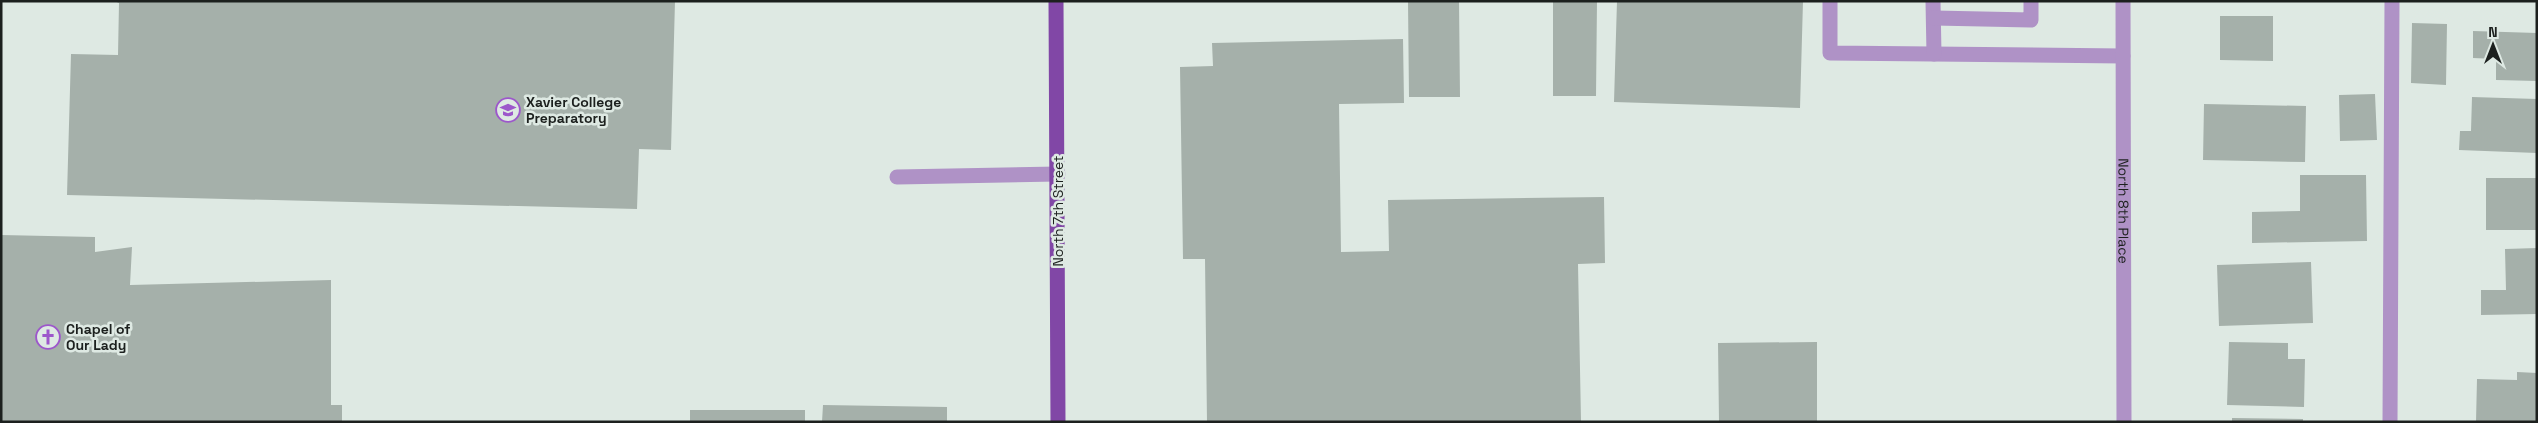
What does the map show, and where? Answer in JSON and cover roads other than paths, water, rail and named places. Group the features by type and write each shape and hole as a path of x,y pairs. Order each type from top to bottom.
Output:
{"main road":[{"name":"North 7th Street","path":"1056,1 1058,422"}],"street":[{"path":"1830,1 1830,53 2123,56"},
{"path":"1934,1 1934,54"},
{"path":"1934,18 2031,20 2030,1"},
{"name":"North 8th Place","path":"2123,1 2124,422"},
{"path":"2390,422 2392,1"},
{"path":"897,177 1058,174"}],"place":[{"name":"Xavier College Preparatory","path":"508,110"},
{"name":"Chapel of Our Lady","path":"48,337"}]}
